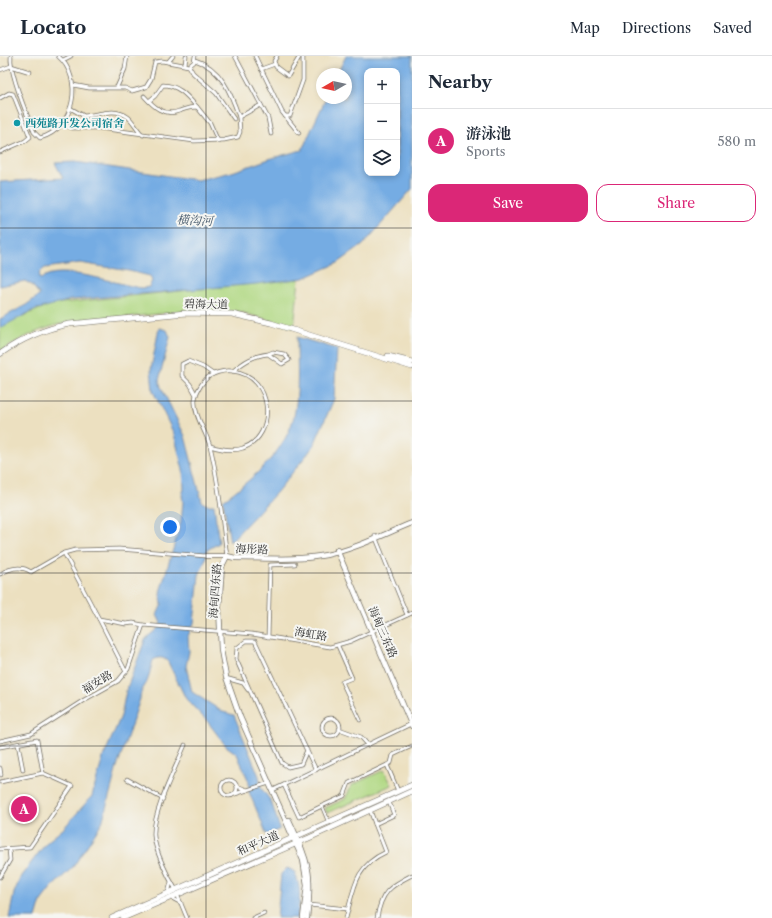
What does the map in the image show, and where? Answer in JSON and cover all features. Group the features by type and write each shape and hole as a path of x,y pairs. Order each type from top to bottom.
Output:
{"main road":[{"name":"碧海大道","path":"0,353 23,337 50,326 65,323 187,310 213,309 241,312 412,362"},
{"name":"碧海大道","path":"0,353 24,339 50,328 69,324 186,313 213,312 239,315 264,321 412,367"},
{"name":"海彤路","path":"227,556 235,558 302,558 338,551 412,522"},
{"path":"338,551 412,723"},
{"name":"海甸四东路","path":"227,556 223,580 222,658 229,689 269,783 296,840 303,860 306,879 303,918"},
{"name":"海甸四东路","path":"222,633 229,679 310,874 307,918"},
{"name":"和平大道","path":"296,840 329,823 412,785"},
{"name":"和平大道","path":"112,918 177,892 412,791"},
{"name":"和平大道","path":"123,918 169,895"}],"street":[{"path":"11,56 10,66 36,136 43,138 62,124 70,108 73,85 70,71 63,60 58,56"},
{"path":"63,60 71,56"},
{"path":"117,88 128,56"},
{"path":"168,62 173,56"},
{"path":"186,56 187,66 216,93 234,119"},
{"path":"234,56 268,118 271,134"},
{"path":"255,56 285,116 299,133"},
{"path":"277,56 274,61 276,67 288,76 300,56"},
{"path":"285,116 290,116 303,80 303,56"},
{"path":"62,124 72,128 99,128 194,142 218,141 234,138 240,135 239,117 229,91 220,77 195,58 192,65 187,66 168,62 155,62 151,79 146,87 134,91 128,88 89,88 73,85"},
{"path":"261,69 275,64"},
{"path":"0,70 10,66 30,72"},
{"path":"148,101 155,96 163,85 168,85 179,89 210,123 218,141"},
{"path":"0,98 9,93 13,94 30,136 25,141 0,152"},
{"path":"144,96 158,109 169,113 197,107"},
{"path":"239,117 261,105"},
{"path":"70,108 84,116 104,112 125,116 129,118 143,135"},
{"path":"233,371 246,360 273,352 284,354 288,360 282,364 268,354"},
{"path":"196,396 190,384 182,376 182,364 188,361 203,367 213,374"},
{"path":"0,574 6,570 21,568 25,568 30,572 64,553 75,550 119,549 170,554 227,556 210,446 196,412 194,401 206,379 213,374 233,371 242,372 257,383 264,395 266,416 264,426 251,444 235,450 210,446"},
{"path":"211,451 217,448"},
{"path":"375,537 407,615"},
{"path":"64,553 126,672"},
{"path":"268,637 270,565 295,564"},
{"name":"海虹路","path":"222,633 252,634 330,647 338,646 372,632 412,613"},
{"path":"99,619 126,624 133,623 222,633"},
{"name":"福安路","path":"0,741 31,734 84,700 118,681 126,672 143,625"},
{"path":"252,634 316,770"},
{"path":"256,641 246,641 241,645 236,652 236,659 282,763 288,767 301,764 307,750"},
{"path":"338,646 352,678 342,682 360,720"},
{"path":"229,679 243,683 251,695"},
{"path":"333,718 338,721 340,729 336,734 330,736 323,731 322,725 325,720 333,718"},
{"path":"275,789 412,723"},
{"path":"340,729 361,737 368,744"},
{"path":"0,748 36,740 43,773"},
{"path":"18,744 23,770"},
{"path":"185,745 163,799 154,835 157,847 187,918"},
{"path":"284,785 299,817 344,796 349,783 391,763 394,755 412,746"},
{"path":"387,765 398,791"},
{"path":"0,768 1,775"},
{"path":"0,782 43,773 72,786 30,847 0,849"},
{"path":"127,779 163,799"},
{"path":"247,790 237,786 232,780 227,780 223,783 221,788 228,796 233,795 269,783"},
{"path":"233,795 237,791 237,786"},
{"path":"375,824 394,815 389,802"},
{"path":"322,806 329,823"},
{"path":"346,918 357,878 365,865 386,852 370,810"},
{"path":"0,877 10,860 9,849"},
{"path":"377,918 384,897 390,887 412,875"},
{"path":"171,882 169,895 181,903"},
{"path":"309,905 348,909"},
{"path":"253,918 264,913"}],"green space":[{"path":"299,279 294,328 241,312 199,310 65,323 31,334 0,352 0,328 8,322 52,304"},
{"path":"384,770 392,785 327,813 325,808 345,799 352,785"},
{"path":"24,801 33,806 27,815 18,813 17,807 19,803"}],"water":[{"name":"横沟河","path":"346,56 412,56 412,189 363,245 338,263 304,278 256,284 71,300 34,310 0,328 0,319 26,305 40,295 32,285 25,281 0,286 0,182 63,178 55,163 75,162 197,180 232,172 272,158 302,150 323,104 352,104 352,68 340,68","holes":["80,263 150,276 152,281 149,287 142,288 75,274 49,274 41,279 39,278 40,272 45,268"]},
{"path":"159,328 167,330 170,337 159,380 185,436 202,502 207,505 214,505 219,543 207,550 205,561 199,575 194,623 188,636 189,652 186,666 192,692 223,712 234,715 259,776 261,788 271,801 280,829 267,835 249,792 249,782 237,754 226,746 207,721 186,699 167,660 157,658 153,660 148,679 141,693 117,767 102,823 73,867 51,888 41,901 36,918 9,918 14,893 21,876 47,842 63,829 92,796 103,758 121,716 126,691 145,640 158,628 161,623 157,615 162,604 160,592 181,523 183,502 182,495 184,489 183,470 174,434 153,391 151,369"},
{"path":"297,337 337,349 334,399 313,447 276,493 230,542 223,500 246,483 268,462 285,438 291,425 295,411 297,393"},
{"path":"287,868 294,871 297,877 299,900 297,918 277,918 281,874"}],"place":[{"name":"西苑路开发公司宿舍","path":"17,123"},
{"name":"游泳池","path":"24,809"}]}
